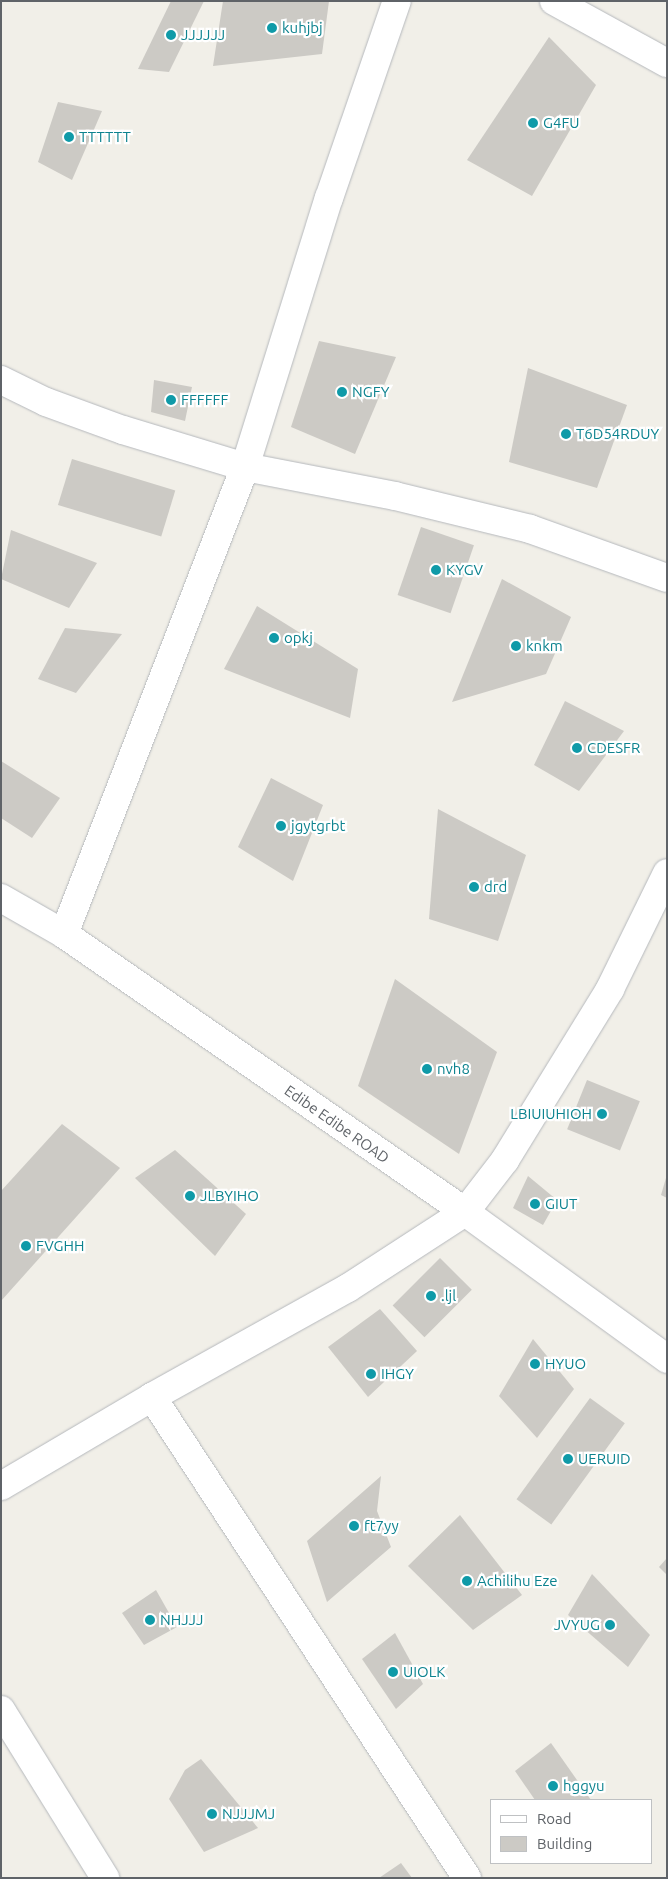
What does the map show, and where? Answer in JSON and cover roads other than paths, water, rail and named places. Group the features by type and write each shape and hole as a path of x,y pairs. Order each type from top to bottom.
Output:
{"street":[{"path":"64,934 245,467 329,198 397,1"},
{"path":"554,1 667,63"},
{"path":"1,380 80,414 245,467 395,496 521,526 667,578"},
{"path":"1,1486 152,1396 348,1288 465,1212 505,1160 600,1005 667,873"},
{"name":"Edibe Edibe ROAD","path":"1,898 64,934 465,1212 666,1358"},
{"path":"152,1396 468,1878"},
{"path":"1,1710 105,1878"}],"place":[{"name":"kuhjbj","path":"272,28"},
{"name":"JJJJJJ","path":"171,35"},
{"name":"G4FU","path":"533,123"},
{"name":"TTTTTT","path":"69,137"},
{"name":"NGFY","path":"342,392"},
{"name":"FFFFFF","path":"171,400"},
{"name":"T6D54RDUY","path":"566,434"},
{"name":"KYGV","path":"436,570"},
{"name":"opkj","path":"274,638"},
{"name":"knkm","path":"516,646"},
{"name":"CDESFR","path":"577,748"},
{"name":"jgytgrbt","path":"281,826"},
{"name":"drd","path":"474,887"},
{"name":"nvh8","path":"427,1069"},
{"name":"LBIUIUHIOH","path":"602,1114"},
{"name":"JLBYIHO","path":"190,1196"},
{"name":"GIUT","path":"535,1204"},
{"name":"FVGHH","path":"26,1246"},
{"name":".ljl","path":"431,1296"},
{"name":"HYUO","path":"535,1364"},
{"name":"IHGY","path":"371,1374"},
{"name":"UERUID","path":"568,1459"},
{"name":"ft7yy","path":"354,1526"},
{"name":"Achilihu Eze","path":"467,1581"},
{"name":"NHJJJ","path":"150,1620"},
{"name":"JVYUG","path":"610,1625"},
{"name":"UIOLK","path":"393,1672"},
{"name":"hggyu","path":"553,1786"},
{"name":"NJJJMJ","path":"212,1814"}]}
